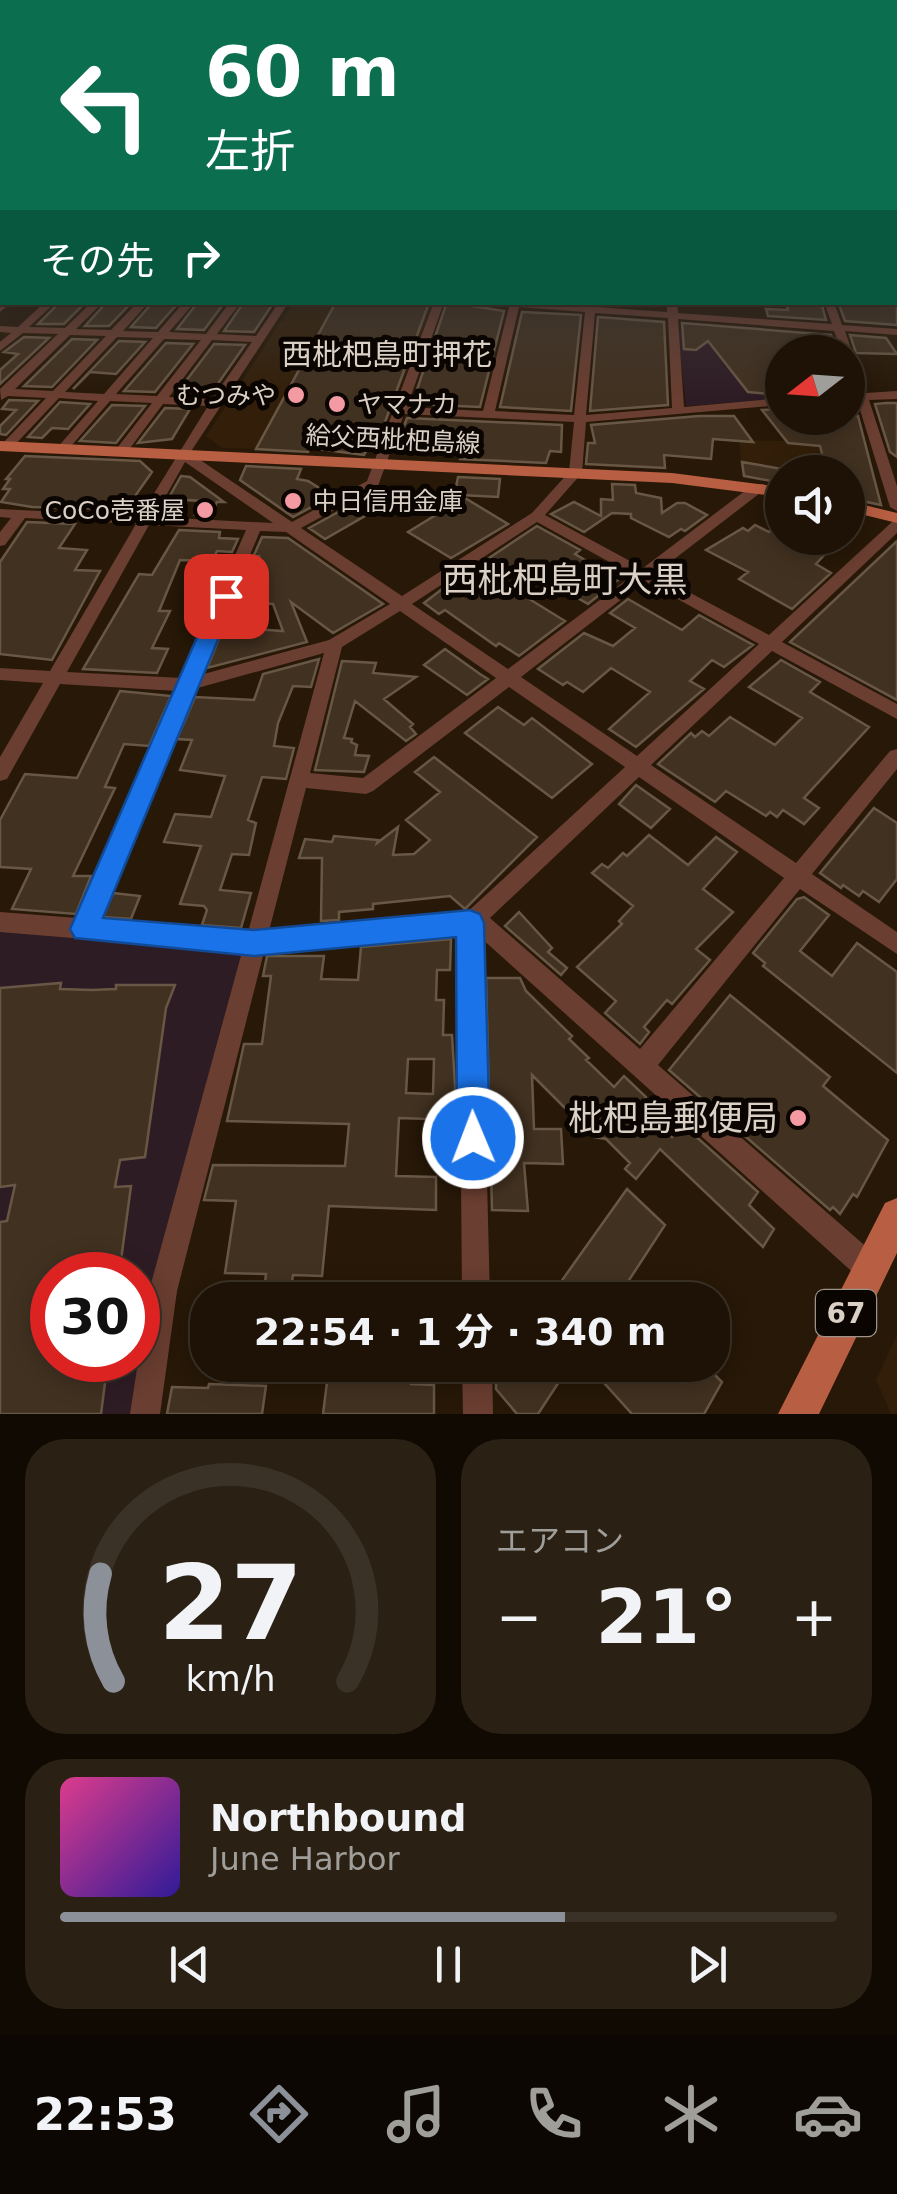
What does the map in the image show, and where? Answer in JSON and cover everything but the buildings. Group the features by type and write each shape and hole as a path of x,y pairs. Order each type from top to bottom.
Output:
{"main road":[{"name":"給父西枇杷島線","path":"4,446 575,473 765,489"},
{"path":"865,512 897,522"},
{"name":"67","path":"798,1414 897,1214"}],"street":[{"path":"0,348 48,305"},
{"path":"2,394 95,305"},
{"path":"4,446 141,305"},
{"path":"62,449 187,305"},
{"path":"120,452 234,305"},
{"path":"0,774 184,455 282,305"},
{"path":"0,513 292,528 370,486 438,305"},
{"path":"488,414 515,305"},
{"path":"552,305 673,309 897,332"},
{"path":"829,305 841,335"},
{"path":"0,674 188,684 335,644 401,604 537,516 575,473 590,306"},
{"path":"673,309 678,410"},
{"path":"0,328 259,339"},
{"path":"2,394 216,402"},
{"path":"865,397 897,395"},
{"path":"399,410 580,418 765,403"},
{"path":"865,423 897,507"},
{"path":"184,455 897,944"},
{"path":"298,780 366,786 759,488"},
{"path":"0,542 21,514"},
{"path":"537,516 897,712"},
{"path":"0,922 254,943 472,921 897,522"},
{"path":"84,929 255,526"},
{"path":"145,1414 163,1290 335,644"},
{"path":"641,1066 897,756"},
{"path":"472,921 868,1267"},
{"path":"472,921 476,1282"},
{"path":"477,1382 478,1414"}],"shaded area":[{"path":"292,305 432,305 375,453 222,448 206,436"},
{"path":"678,332 765,338 765,400 686,406"},
{"path":"739,440 818,442 821,455 765,455 765,480 743,477"},
{"path":"0,930 244,950 160,1255 30,1252 30,1382 136,1382 132,1414 0,1414"},
{"path":"897,1335 897,1414 891,1414 876,1380"}],"place":[{"name":"むつみや","path":"296,395"},
{"name":"ヤマナカ","path":"337,404"},
{"name":"中日信用金庫","path":"293,501"},
{"name":"CoCo壱番屋","path":"205,510"},
{"name":"枇杷島郵便局","path":"798,1118"}],"district":[{"name":"西枇杷島町押花","path":"387,355"},
{"name":"西枇杷島町大黒","path":"565,580"}],"route":[{"path":"226,596 84,929 254,943 470,923 473,1138"}]}
